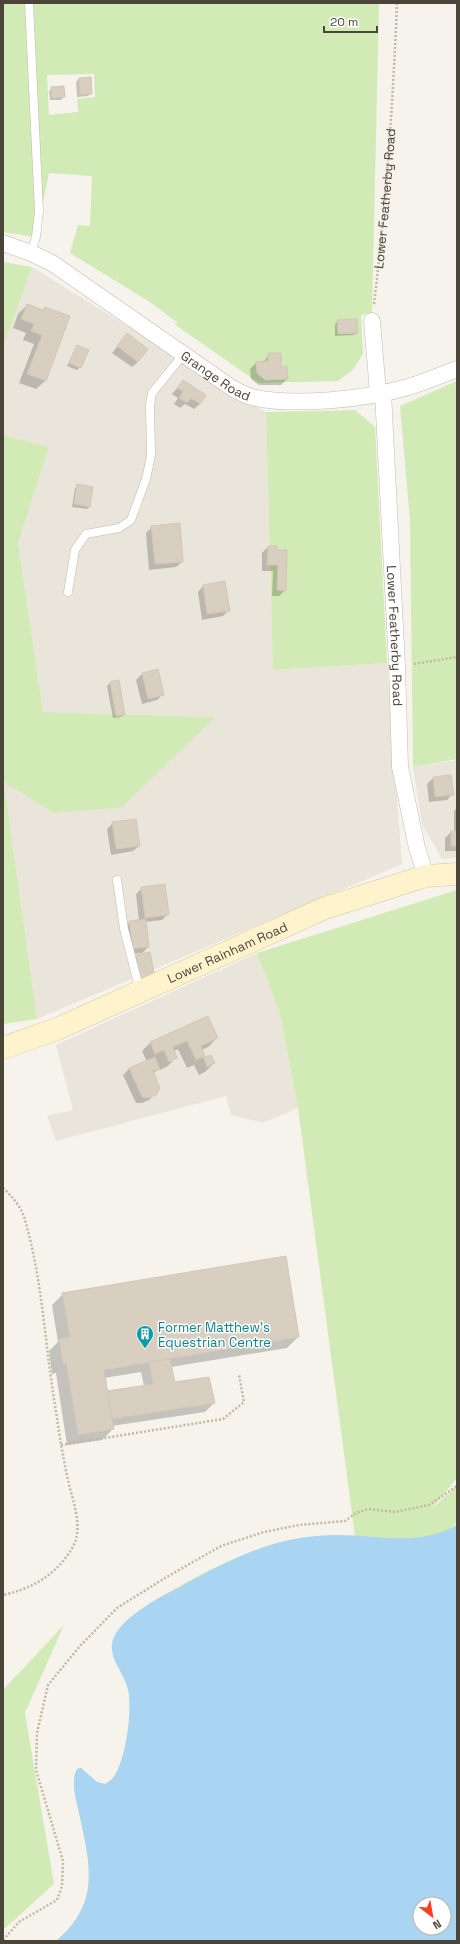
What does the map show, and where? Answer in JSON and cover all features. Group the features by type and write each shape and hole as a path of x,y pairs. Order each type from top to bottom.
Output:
{"main road":[{"name":"Lower Rainham Road","path":"3,1048 52,1032 325,908 426,876 457,874"}],"street":[{"name":"Grange Road","path":"3,243 31,253 65,272 183,355 244,395 259,398 312,400 381,393 418,384 457,369"},
{"name":"Lower Featherby Road","path":"372,321 381,393 397,666 400,767 418,848 426,876"}],"lane":[{"path":"29,3 39,211 36,238 31,253"},
{"path":"68,592 75,550 86,534 119,528 131,520 146,479 151,456 150,405 152,393 183,355"},
{"path":"117,880 124,929 134,974 140,992"}],"path":[{"name":"Lower Featherby Road","path":"372,321 383,227 393,95 397,3"},
{"path":"397,666 457,657"},
{"path":"3,1188 17,1204 26,1221 36,1272 62,1444 78,1523 76,1539 67,1556 46,1578 23,1590 3,1595"},
{"path":"62,1444 223,1419 244,1402 239,1375"},
{"path":"3,1940 19,1922 57,1900 62,1886 63,1860 36,1770 37,1733 48,1686 80,1646 117,1608 221,1546 264,1532 299,1525 345,1521 356,1513 368,1510 395,1512 429,1506 457,1486"}],"shaded area":[{"path":"32,267 266,412 273,670 387,663 402,864 37,1019 4,781 54,813 214,717 43,712 18,543 49,447 3,435 3,347"},
{"path":"457,760 457,858 442,859 422,824 413,767"},
{"path":"257,953 280,1014 298,1108 263,1123 231,1115 226,1096 56,1141 47,1116 73,1110 56,1045"}],"green space":[{"path":"3,3 379,3 372,313 361,315 363,354 353,370 338,381 259,383 174,324 178,323 150,302 70,253 78,225 90,226 92,176 49,173 36,237 3,232","holes":["94,74 95,97 77,99 78,112 49,115 47,75","281,353 281,367 287,366 265,380 257,373 256,362 268,361"]},
{"path":"3,262 32,267 3,347"},
{"path":"457,381 457,759 413,767 410,521 400,406"},
{"path":"355,410 375,427 387,663 273,670 266,412"},
{"path":"3,435 49,447 18,543 43,712 215,717 122,807 54,813 4,782 37,1019 3,1024"},
{"path":"457,890 457,1478 430,1511 457,1485 457,1523 449,1529 457,1525 457,1771 56,1941 71,1926 81,1911 87,1895 89,1879 86,1846 74,1788 75,1774 77,1769 81,1768 97,1782 105,1784 111,1780 117,1771 125,1748 130,1706 129,1694 127,1685 112,1649 113,1643 121,1629 137,1614 185,1583 212,1569 260,1548 296,1539 355,1536 298,1108 280,1014 257,953"},
{"path":"64,1625 25,1713 54,1884 3,1930 3,1690"}],"water":[{"path":"457,1525 457,1941 56,1941 71,1926 81,1911 87,1895 89,1879 86,1846 74,1788 75,1774 77,1769 81,1768 97,1782 105,1784 112,1779 117,1771 125,1748 130,1706 129,1695 127,1686 112,1650 112,1644 116,1633 124,1623 153,1601 203,1574 238,1557 274,1544 312,1536 349,1535 412,1538 442,1532"}],"building":[{"path":"91,77 92,94 80,95 79,78"},
{"path":"64,86 65,97 52,98 51,87"},
{"path":"27,304 43,310 45,307 70,316 46,381 27,374 42,335 31,331 34,324 21,319"},
{"path":"357,319 358,333 338,334 337,320"},
{"path":"127,333 148,349 138,362 117,346"},
{"path":"77,345 89,350 81,368 69,363"},
{"path":"268,353 281,353 281,367 287,366 288,379 265,380 257,373 256,362 268,361"},
{"path":"183,380 206,395 200,404 191,398 187,403 179,398 183,391 177,388"},
{"path":"77,484 93,487 90,507 74,504"},
{"path":"180,523 183,562 155,564 151,526"},
{"path":"268,546 277,546 277,550 287,550 286,591 277,590 278,565 267,565"},
{"path":"225,581 230,611 207,614 203,585"},
{"path":"158,669 164,695 148,699 142,673"},
{"path":"119,680 125,715 116,716 110,682"},
{"path":"451,775 454,795 435,797 433,777"},
{"path":"136,819 140,846 116,849 112,822"},
{"path":"451,831 457,831 457,846 451,846"},
{"path":"165,884 169,915 145,918 141,887"},
{"path":"146,919 149,947 133,949 129,921"},
{"path":"150,952 155,977 140,979 136,955"},
{"path":"208,1016 218,1038 201,1046 205,1057 211,1055 215,1063 207,1067 203,1057 196,1060 187,1041 173,1047 177,1058 169,1062 164,1050 155,1054 150,1042"},
{"path":"155,1057 160,1069 153,1071 160,1088 156,1095 148,1098 142,1097 129,1068"},
{"name":"Former Matthew's Equestrian Centre","path":"286,1256 299,1337 104,1370 114,1429 78,1435 66,1363 63,1364 59,1339 70,1337 62,1293"},
{"path":"170,1359 175,1382 209,1377 215,1403 112,1419 107,1391 153,1384 149,1362"}],"place":[{"name":"Former Matthew's Equestrian Centre","path":"145,1349"}]}
